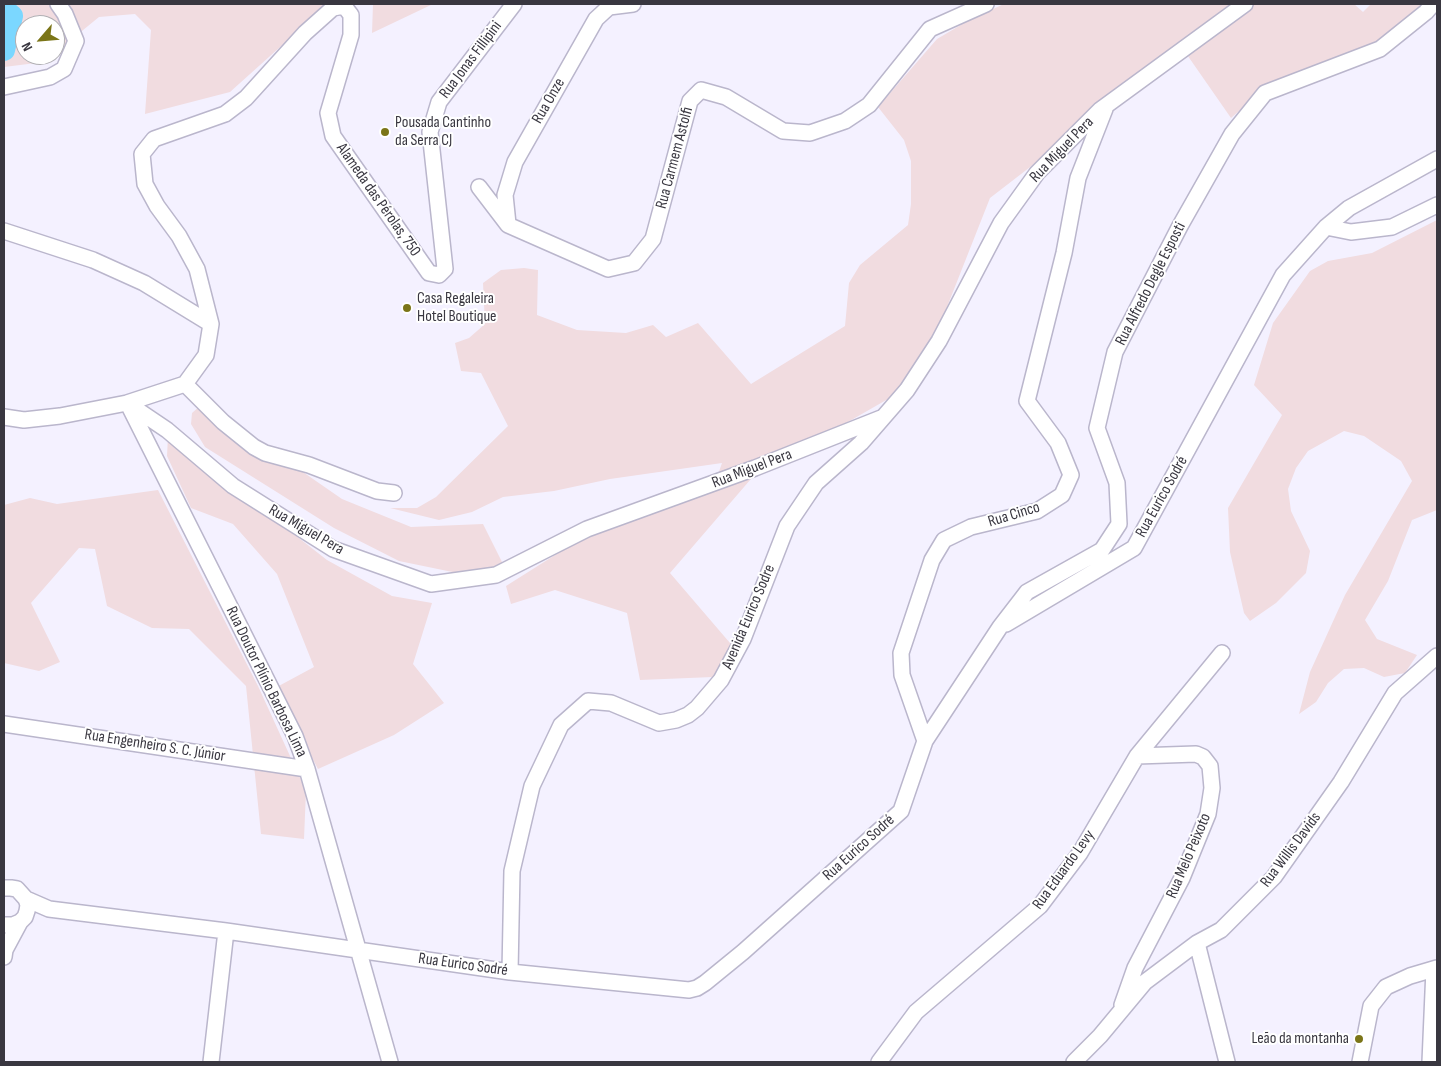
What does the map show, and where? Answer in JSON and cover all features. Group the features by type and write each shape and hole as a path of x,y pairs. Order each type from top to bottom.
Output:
{"street":[{"path":"4,87 50,77 64,69 76,41 65,14 58,4"},
{"name":"Rua Jonas Fillipini","path":"445,269 430,132 438,102 514,4"},
{"name":"Rua Onze","path":"508,225 505,195 515,162 596,19 609,7 633,4"},
{"name":"Rua Carmem Astolfi","path":"478,187 508,225 608,269 634,264 653,238 690,101 701,90 726,97 783,131 810,134 845,121 869,105 930,29 986,4"},
{"name":"Rua Miguel Pera","path":"128,403 167,430 233,486 333,549 431,584 496,575 587,529 756,468 884,417 907,390 940,341 1001,223 1037,172 1106,106 1245,4"},
{"name":"Rua Alfredo Degle Esposti","path":"1000,627 1027,592 1102,550 1119,524 1117,483 1097,428 1115,352 1180,226 1232,134 1265,93 1380,49 1426,12 1433,4"},
{"name":"Alameda das Pérolas, 750","path":"211,324 196,269 179,236 157,206 145,184 142,154 154,139 226,114 246,98 312,27 333,8 344,6 350,15 351,35 328,113 333,136 429,272 438,275 445,269"},
{"name":"Rua Cinco","path":"925,742 902,675 901,653 932,560 944,540 972,527 1037,511 1062,495 1071,475 1058,443 1027,402 1064,253 1078,178 1106,106"},
{"name":"Rua Eurico Sodré","path":"6,885 17,889 26,898 49,909 226,931 510,972 689,990 705,984 901,811 925,742 1000,627 1134,548 1284,275 1326,227 1349,208 1437,159"},
{"path":"1326,227 1350,232 1392,227 1437,205"},
{"path":"4,231 93,260 144,283 211,324 206,355 185,384 128,403 60,416 24,420 4,417"},
{"path":"185,384 223,422 254,447 265,453 309,465 377,491 394,493"},
{"name":"Rua Doutor Plínio Barbosa Lima","path":"128,403 295,736 307,769 390,1062"},
{"name":"Avenida Eurico Sodre","path":"510,972 512,872 532,786 561,725 588,701 611,704 659,723 676,720 688,715 697,708 721,680 743,639 787,526 816,484 861,443 884,417"},
{"name":"Rua Eduardo Levy","path":"879,1062 916,1012 1040,906 1080,852 1137,756 1222,653"},
{"name":"Rua Willis Davids","path":"1074,1062 1100,1036 1145,982 1197,942 1221,930 1274,877 1341,782 1395,693 1437,656"},
{"name":"Rua Engenheiro S. C. Júnior","path":"4,724 307,769"},
{"name":"Rua Melo Peixoto","path":"1119,1013 1134,968 1182,878 1208,814 1212,788 1210,766 1203,757 1196,754 1137,756"},
{"path":"4,951 27,912 26,898"},
{"name":"Rua Eurico Sodré","path":"4,925 13,925 49,909"},
{"path":"211,1062 226,931"},
{"path":"1197,942 1227,1062"},
{"path":"1360,1062 1371,1006 1386,987 1410,976 1436,969 1430,1062"}],"shaded area":[{"path":"4,4 328,4 230,92 145,114 151,30 135,14 99,17 65,45 65,15 15,15 15,65 20,65 4,67"},
{"path":"373,4 433,4 372,33"},
{"path":"1004,4 1354,4 1363,12 1371,4 1428,4 1377,43 1340,60 1301,71 1263,90 1231,118 1183,49 990,198 930,350 888,399 799,450 775,451 670,573 736,650 713,677 640,680 627,613 555,590 511,604 506,586 582,538 714,486 722,463 610,479 554,491 503,497 472,512 439,520 390,508 417,508 436,497 508,426 481,373 461,371 455,343 469,338 485,324 483,283 501,270 524,268 538,270 537,315 577,330 626,333 653,325 666,337 698,323 751,384 845,326 849,283 860,265 908,225 911,204 911,161 904,140 878,107 937,39 971,19"},
{"path":"1437,220 1437,510 1412,520 1388,581 1365,620 1377,639 1417,655 1405,673 1384,677 1364,668 1344,669 1328,683 1316,702 1299,714 1310,672 1345,595 1412,481 1401,461 1364,436 1344,431 1308,451 1296,468 1288,489 1291,511 1310,551 1306,573 1276,603 1250,621 1244,613 1230,552 1228,508 1282,415 1254,385 1273,323 1310,271 1328,261 1372,253"},
{"path":"200,406 245,432 342,499 411,527 483,524 505,568 467,575 399,561 334,528 205,447 191,424 192,413"},
{"path":"168,436 327,560 392,596 432,603 413,664 444,703 394,735 318,769 275,688 314,667 277,574 233,524 191,508 167,456"},
{"path":"158,490 258,686 306,791 304,839 261,834 246,686 189,629 152,628 107,606 95,549 79,548 31,603 60,662 39,671 4,663 4,505 30,498 57,504"}],"waterway":[{"path":"4,9 12,16 4,50"}],"place":[{"name":"Pousada Cantinho da Serra CJ","path":"385,132"},
{"name":"Casa Regaleira Hotel Boutique","path":"407,308"},
{"name":"Leão da montanha","path":"1359,1039"}]}
